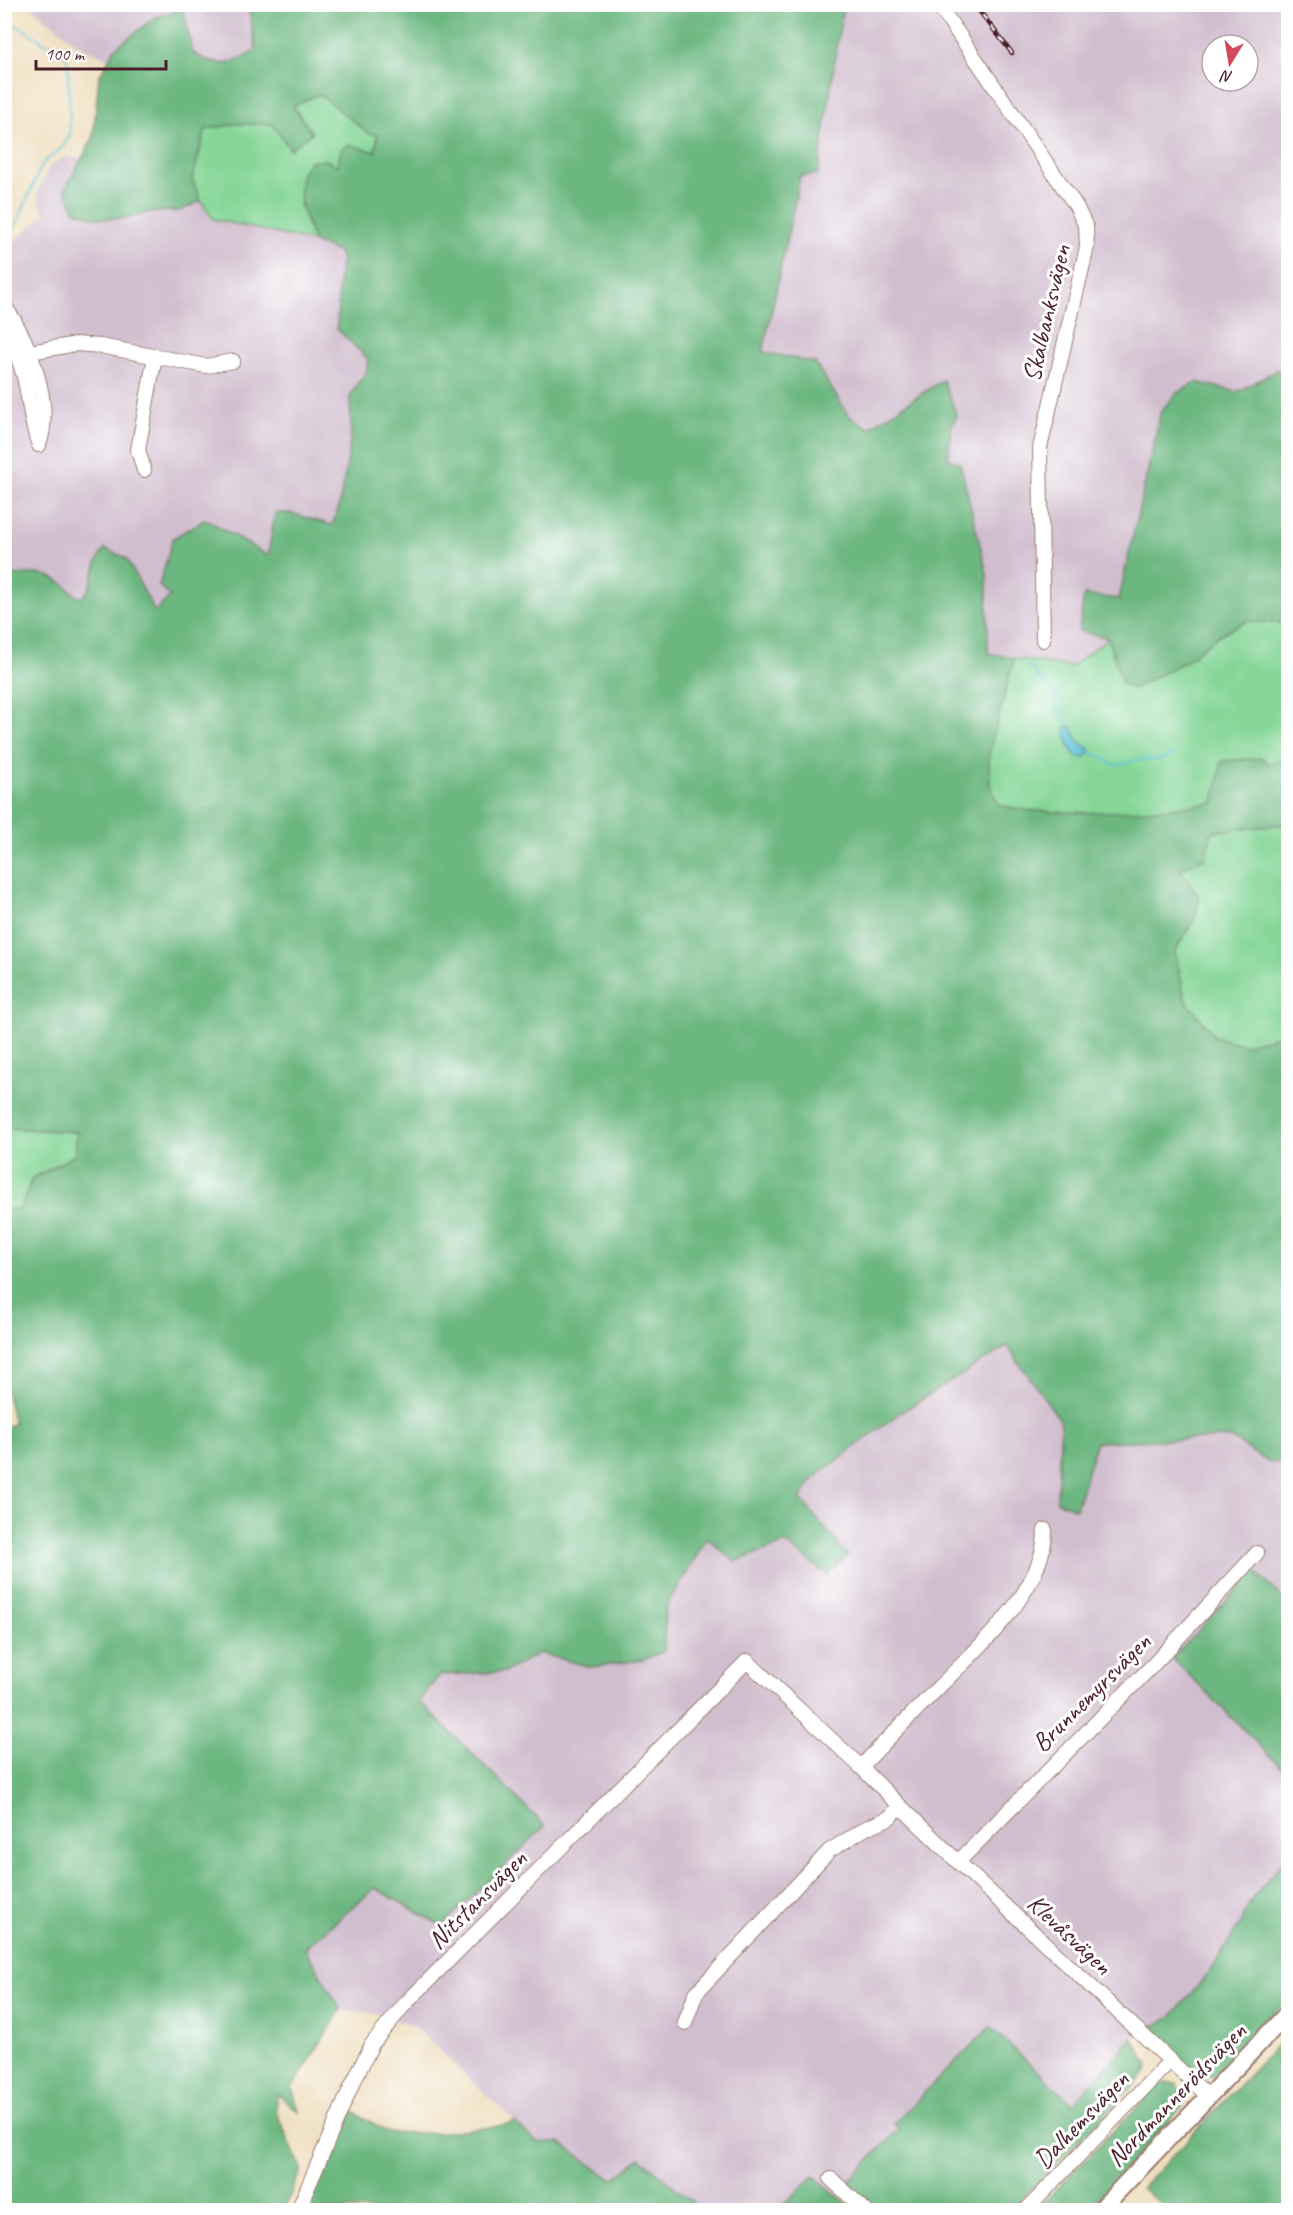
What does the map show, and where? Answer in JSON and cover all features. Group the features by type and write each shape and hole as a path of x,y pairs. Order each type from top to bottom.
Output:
{"main road":[{"name":"Nordmannerödsvägen","path":"1100,2211 1288,2013"}],"street":[{"name":"Skalbanksvägen","path":"938,4 1076,206 1086,227 1087,247 1040,448 1043,640"},
{"path":"4,304 24,353 37,376 44,432 39,445 34,432 24,378 24,353 4,329"},
{"path":"24,353 77,344 206,366 233,361"},
{"path":"144,470 138,450 155,357"},
{"path":"861,1767 974,1652 1007,1615 1031,1579 1043,1552 1046,1530"},
{"name":"Brunnemyrsvägen","path":"958,1862 1153,1665 1257,1553"},
{"name":"Klevåsvägen","path":"747,1661 1209,2097"},
{"name":"Nitstansvägen","path":"298,2211 372,2044 405,2004 747,1661"},
{"path":"685,2023 696,1994 829,1851 866,1828 889,1818 900,1806"},
{"name":"Dalhemsvägen","path":"1026,2211 1170,2061"},
{"path":"831,2179 864,2211"}],"shaded area":[{"path":"29,5 248,5 256,50 235,63 209,63 193,53 183,10 115,48 109,59 80,46"},
{"path":"843,5 1288,5 1288,378 1278,370 1237,392 1196,382 1118,600 1108,638 1071,667 988,653 987,574 948,459 951,428 957,416 944,381 869,428 849,416 815,363 763,352 800,176 818,174"},
{"path":"64,157 82,158 65,189 129,218 149,212 180,211 201,201 213,219 314,242 338,252 342,261 339,276 337,328 368,359 366,373 356,386 347,464 339,507 332,525 290,513 269,556 170,596 154,613 126,558 99,555 87,593 81,598 42,574 10,577 5,580 4,251 44,215 37,192 50,165"},
{"path":"1007,1346 1061,1421 1076,1508 1096,1442 1231,1438 1268,1462 1288,1464 1288,1603 1255,1571 1172,1658 1288,1774 1288,1854 1250,1902 1241,1922 1209,1973 1170,2018 1132,2038 1074,2104 990,2027 895,2122 899,2129 837,2194 814,2176 778,2210 702,2210 640,2158 613,2180 560,2143 536,2142 416,2028 380,2014 341,2010 305,1948 375,1888 545,1826 419,1701 440,1675 505,1672 539,1653 592,1667 665,1609 707,1538 735,1562 785,1543 847,1555 800,1498 815,1477 900,1413"}],"green space":[{"path":"248,5 843,5 818,174 800,176 763,352 815,363 849,416 869,428 943,380 957,416 951,428 948,459 960,463 987,574 988,653 1014,658 989,753 990,785 998,804 1029,810 1100,812 1214,803 1222,761 1263,758 1268,764 1288,756 1288,829 1286,824 1212,832 1205,858 1180,869 1200,898 1196,916 1175,951 1185,999 1215,1037 1244,1045 1288,1033 1288,1464 1268,1462 1231,1438 1096,1442 1076,1509 1057,1501 1061,1421 1007,1346 900,1413 815,1477 800,1498 847,1555 827,1575 785,1543 735,1562 707,1538 665,1609 664,1651 643,1660 591,1667 539,1653 505,1672 440,1675 419,1701 545,1826 442,1926 375,1888 305,1948 341,2010 292,2088 299,2111 277,2094 276,2111 301,2169 284,2210 5,2210 4,1427 14,1424 5,1386 5,1210 20,1209 32,1179 75,1155 77,1132 5,1128 5,580 19,575 42,575 57,580 81,598 89,587 98,560 105,549 126,558 155,612 170,596 159,586 173,538 206,519 268,556 275,513 290,513 332,525 339,507 347,464 351,434 350,398 366,373 368,359 337,329 339,276 342,261 338,252 314,242 303,212 300,179 310,161 326,160 338,166 341,149 348,144 375,152 378,135 368,133 319,94 293,106 312,133 290,149 272,124 237,124 206,129 192,179 201,201 180,211 149,212 129,218 100,219 75,211 65,189 93,138 99,77 115,48 156,17 183,9 193,53 210,62 225,64 232,62 256,50"},
{"path":"320,94 368,132 378,135 375,152 338,167 300,204 314,242 213,219 201,201 192,179 206,129 237,124 272,124 291,149 292,106"},
{"path":"1278,370 1288,378 1288,624 1247,621 1219,635 1186,661 1132,689 1122,683 1108,638 1079,631 1084,595 1119,599 1161,411 1177,393 1196,382 1237,392"},
{"path":"1288,606 1288,791 1025,862 950,829 1001,709 1014,658 1071,667 1108,638 1114,655"},
{"path":"1286,824 1288,829 1288,1033 1244,1045 1215,1037 1185,999 1175,951 1196,916 1180,869 1205,858 1212,832"},
{"path":"4,1128 77,1132 75,1155 32,1178 20,1209 5,1210"},
{"path":"1255,1571 1288,1603 1288,1774 1172,1658"},
{"path":"1288,1854 1288,1999 1213,2077 1198,2075 1147,2030 1170,2018 1209,1973 1241,1922 1250,1902"},
{"path":"990,2027 1073,2104 1132,2038 1149,2064 1147,2072 1011,2210 876,2210 847,2183 899,2129 894,2123"},
{"path":"1288,2034 1288,2210 1162,2210 1165,2206 1141,2189"},
{"path":"1177,2083 1185,2096 1185,2104 1087,2210 1035,2210 1159,2085"},
{"path":"351,2110 387,2132 433,2133 493,2127 515,2122 536,2142 560,2143 613,2180 640,2158 702,2210 305,2210"},
{"path":"814,2176 855,2210 778,2210"}],"water":[{"path":"1070,726 1076,738 1091,751 1086,757 1077,757 1073,753 1066,734 1066,728"}],"waterway":[{"path":"4,18 61,52 68,61 70,135 63,147 43,163 16,225 4,233"},
{"path":"1027,665 1057,696 1057,710 1070,726"},
{"path":"1089,753 1104,757 1115,765 1138,760 1157,760 1175,754"}],"railway":[{"path":"974,4 1012,53"}]}
